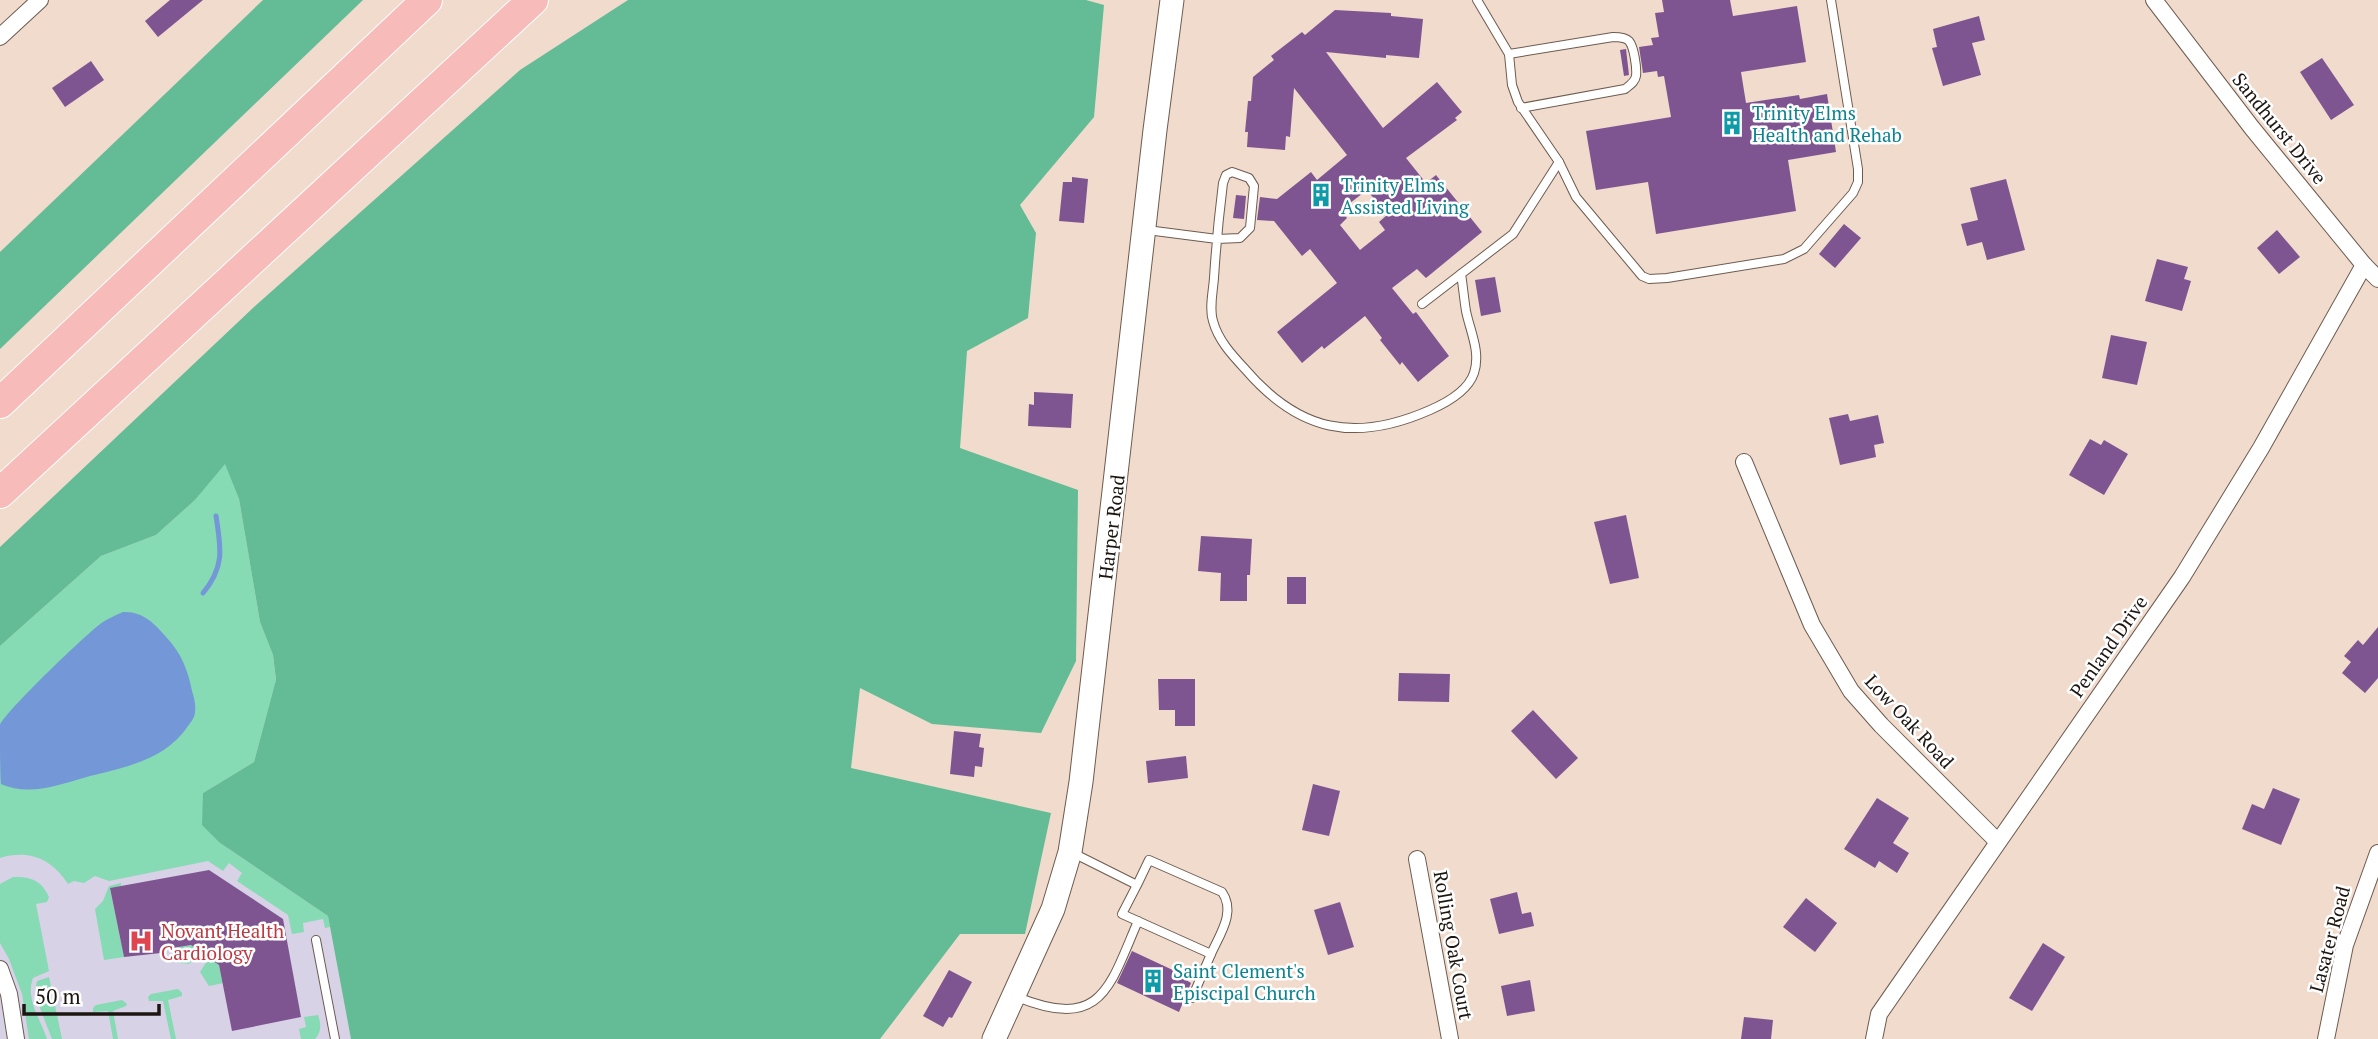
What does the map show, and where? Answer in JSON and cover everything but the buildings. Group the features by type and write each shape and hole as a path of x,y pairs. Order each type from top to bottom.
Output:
{"highway":[{"path":"0,404 427,0"},
{"path":"0,493 533,0"}],"main road":[{"name":"Harper Road","path":"994,1039 1053,909 1070,852 1081,782 1172,0"}],"street":[{"path":"0,37 40,0"},
{"name":"Sandhurst Drive","path":"2154,0 2252,128 2378,279"},
{"name":"Penland Drive","path":"1874,1039 1879,1014 2182,577 2261,448 2364,265"},
{"name":"Low Oak Road","path":"1744,463 1812,625 1851,691 1881,725 1997,841"},
{"name":"Lasater Road","path":"2326,1039 2344,945 2378,853"},
{"name":"Rolling Oak Court","path":"1417,859 1450,1039"},
{"path":"0,969 9,994 16,1039"}],"lane":[{"path":"1477,0 1509,54 1514,92 1521,108 1559,162 1569,186 1634,269 1649,279 1793,256 1804,249 1853,192 1858,182 1858,169 1831,0"},
{"path":"1509,54 1613,37 1629,41 1632,47 1637,75 1625,89 1521,108"},
{"path":"1422,304 1513,233 1559,162"},
{"path":"1144,230 1217,239 1240,238 1250,228 1254,186 1249,178 1231,172 1226,175 1223,183 1217,239 1212,320 1224,345 1254,380 1277,400 1310,419 1337,427 1362,430 1398,423 1438,406 1465,387 1474,372 1476,347 1466,312 1461,274"},
{"path":"1070,852 1137,885"},
{"path":"1192,998 1226,920 1229,907 1222,892 1149,860 1122,914 1211,954"},
{"path":"1014,996 1044,1006 1074,1008 1089,1005 1106,991 1138,921"},
{"path":"316,940 335,1039"}],"shaded area":[{"path":"231,852 328,916 351,1039 0,1039 0,853"}],"green space":[{"path":"263,0 363,0 0,349 0,252"},
{"path":"628,0 1086,0 1104,5 1094,117 1020,205 1036,233 1028,318 967,351 960,448 1078,490 1076,661 1041,733 932,724 860,688 851,768 1051,813 1025,934 960,934 880,1039 351,1039 328,916 220,843 202,825 203,793 254,762 276,680 273,655 260,622 239,499 225,464 195,500 156,535 101,556 0,646 0,547 254,307 520,70"},
{"path":"225,463 239,499 260,622 273,655 276,681 254,762 203,793 220,843 328,916 330,927 325,928 323,919 303,923 304,932 292,934 288,915 237,881 242,873 229,863 223,871 208,861 109,881 95,876 84,883 74,881 68,884 55,868 39,858 21,855 0,858 0,646 101,556 156,535 195,500"},
{"path":"13,877 25,877 35,881 49,897 47,902 36,904 49,971 33,978 31,986 32,1002 47,1039 29,1039 22,994 0,943 0,884"},
{"path":"121,883 121,886 110,889 124,957 104,960 95,909 103,901 109,886"},
{"path":"193,945 199,951 189,964 175,962 172,948"},
{"path":"209,958 218,962 223,983 209,986 200,972"},
{"path":"49,977 62,1039 52,1039 35,991 37,981"},
{"path":"178,989 182,996 168,1000 176,1039 171,1039 163,1001 149,1001 148,997 151,994"},
{"path":"122,1000 126,1006 113,1011 118,1039 113,1039 108,1011 93,1012 93,1008"},
{"path":"318,1015 320,1027 315,1039 301,1039 299,1029 306,1027 304,1017"}],"water":[{"path":"123,612 148,619 172,644 188,676 195,701 194,718 169,746 131,765 46,788 23,789 1,784 0,725 30,690 81,640 103,622"}],"waterway":[{"path":"203,593 215,574 220,557 216,516"}],"place":[{"name":"Trinity Elms Health and Rehab","path":"1732,123"},
{"name":"Trinity Elms Assisted Living","path":"1321,195"},
{"name":"Novant Health Cardiology","path":"141,941"},
{"name":"Saint Clement's Episcipal Church","path":"1153,981"}]}
